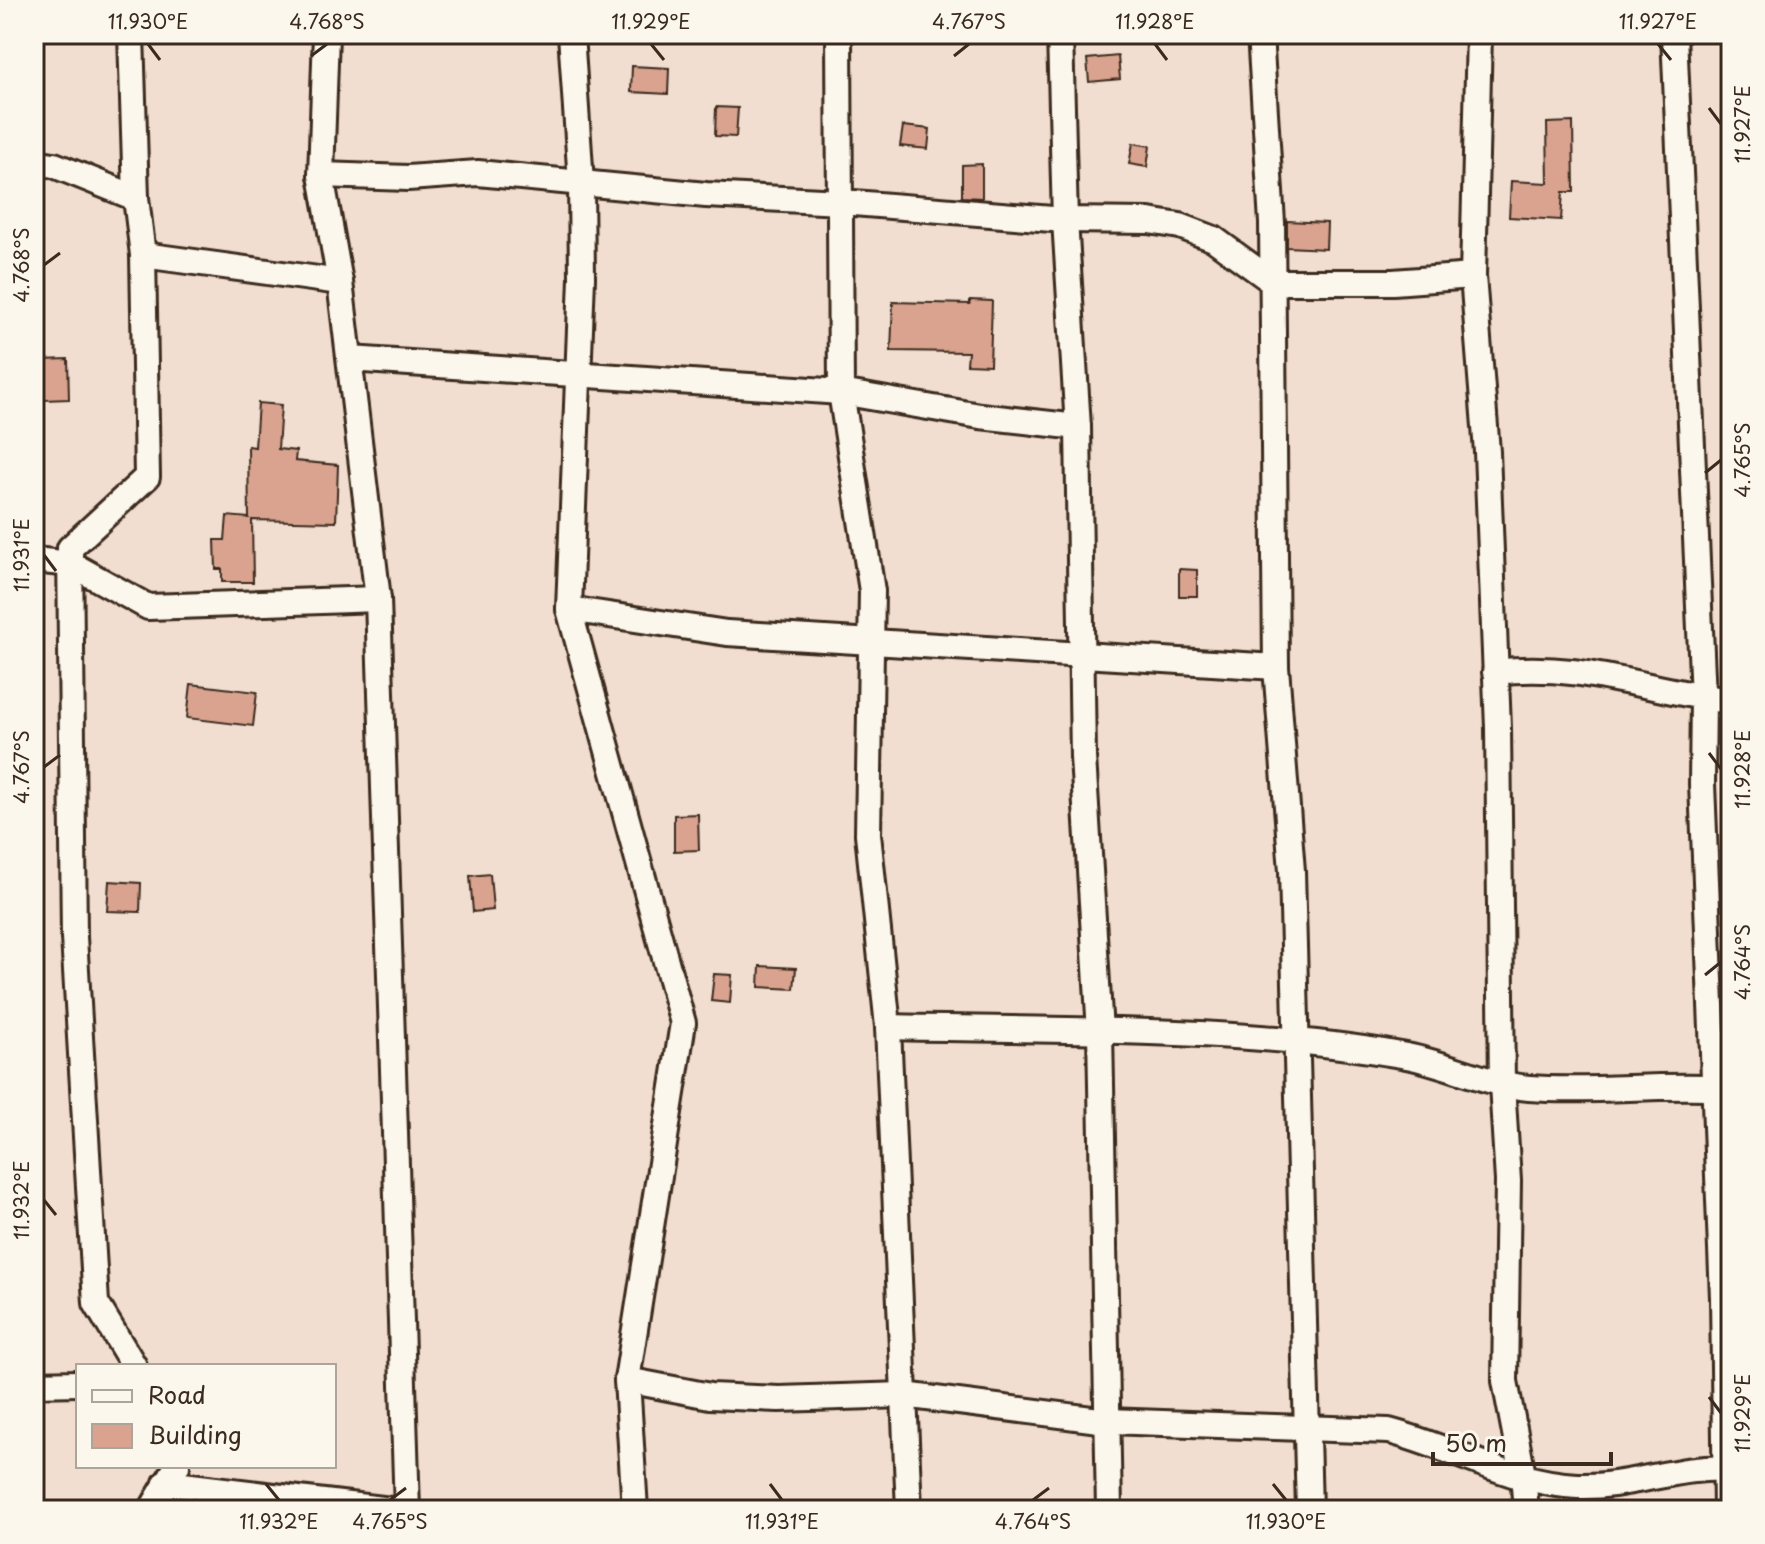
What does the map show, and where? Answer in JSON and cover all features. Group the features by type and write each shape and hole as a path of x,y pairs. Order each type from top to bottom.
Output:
{"street":[{"path":"131,34 136,198 143,255 147,477 70,548 74,937 96,1303 133,1364"},
{"path":"326,34 321,175 340,282 378,599 407,1510"},
{"path":"571,34 581,183 580,375 569,609 683,1023 627,1380 635,1510"},
{"path":"839,34 841,392 872,591 868,834 888,1027 909,1510"},
{"path":"1060,34 1065,220 1078,427 1083,757 1100,1032 1109,1510"},
{"path":"1260,34 1273,282 1276,667 1292,871 1309,1510"},
{"path":"1479,34 1473,276 1487,452 1495,672 1502,1084 1508,1181 1505,1381 1523,1475 1526,1510"},
{"path":"1674,34 1695,580 1703,698 1702,784 1723,1088 1726,1510"},
{"path":"34,162 54,165 136,198"},
{"path":"321,175 408,178 478,173 706,195 1065,220 1149,221 1180,226 1214,239 1273,282 1393,282 1473,276"},
{"path":"143,255 340,282"},
{"path":"350,359 841,392 980,416 1078,427"},
{"path":"34,560 71,564 148,607 378,599"},
{"path":"569,609 727,633 1276,667"},
{"path":"1495,672 1536,667 1567,669 1703,698 1731,701"},
{"path":"888,1027 1100,1032 1296,1044 1401,1055 1502,1084 1533,1088 1723,1088"},
{"path":"627,1380 710,1396 779,1399 904,1395 1107,1421 1389,1431 1428,1441 1550,1484 1581,1486 1727,1469"},
{"path":"34,1384 76,1383"},
{"path":"151,1510 172,1475 391,1510"}],"building":[{"path":"1118,56 1120,79 1089,82 1087,59"},
{"path":"632,66 669,68 668,94 631,92"},
{"path":"716,107 738,108 736,137 715,136"},
{"path":"1573,122 1574,192 1563,192 1561,220 1509,217 1511,181 1548,183 1547,123"},
{"path":"903,126 930,129 928,149 900,146"},
{"path":"1133,143 1150,146 1147,167 1129,164"},
{"path":"982,164 982,198 962,197 962,165"},
{"path":"1287,221 1327,223 1326,249 1287,247"},
{"path":"970,300 992,301 990,365 967,364 968,352 891,351 893,302 970,304"},
{"path":"68,359 69,399 43,400 41,360"},
{"path":"258,403 281,405 278,449 296,451 295,461 338,465 336,522 252,520 253,582 222,582 222,569 216,569 215,540 225,540 227,516 249,518 248,446 255,447"},
{"path":"1179,569 1197,570 1197,596 1179,596"},
{"path":"191,684 257,692 253,726 187,718"},
{"path":"698,814 699,850 674,851 674,815"},
{"path":"490,874 493,910 473,912 470,876"},
{"path":"109,881 141,883 140,912 107,911"},
{"path":"760,966 796,968 794,989 759,987"},
{"path":"714,974 732,975 730,1003 711,1001"}]}
